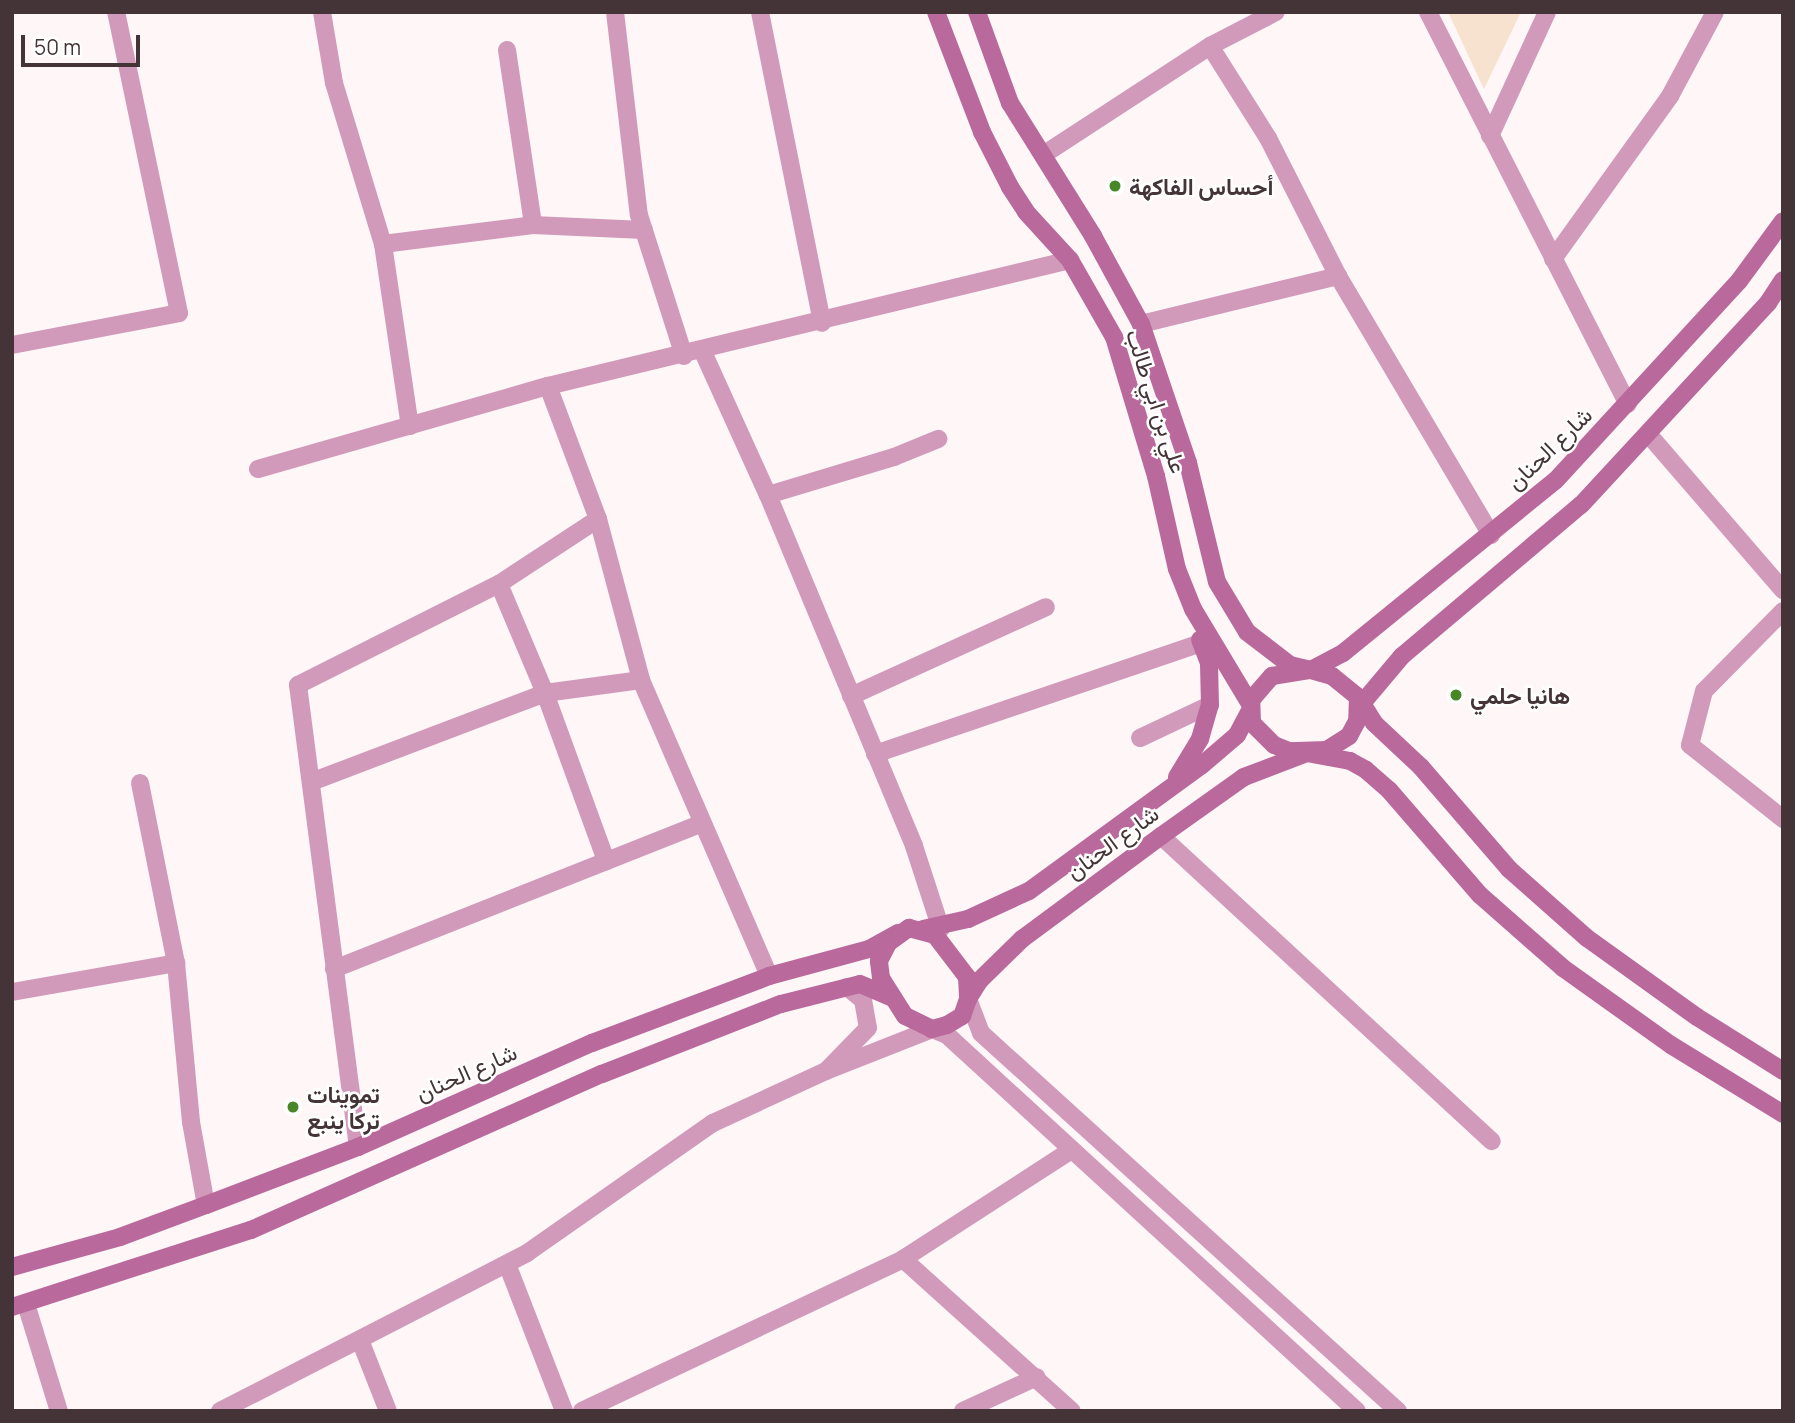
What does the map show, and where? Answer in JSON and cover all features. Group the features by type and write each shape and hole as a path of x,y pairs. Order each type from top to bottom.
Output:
{"main road":[{"name":"علي بن ابي طالب","path":"936,12 982,132 1010,187 1026,212 1070,260 1114,337 1156,476 1177,569 1193,609 1250,708"},
{"name":"علي بن ابي طالب","path":"977,12 1010,103 1117,277 1140,324 1188,463 1217,582 1254,638 1290,665 1311,670"},
{"name":"شارع الحنان","path":"1311,670 1371,633 1556,480 1739,281 1783,221"},
{"path":"1307,753 1327,750 1349,736 1360,702 1402,656 1571,513 1649,435 1768,303 1783,280"},
{"path":"1159,796 1193,754 1210,705 1209,663 1193,609"},
{"path":"1783,1071 1697,1017 1587,938 1509,869 1421,767 1374,723 1360,702 1332,676 1311,670 1272,676 1250,708 1252,723 1274,744 1350,761 1366,770 1403,806 1480,895 1563,968 1671,1045 1783,1114"},
{"name":"شارع الحنان","path":"934,928 998,907 1029,891 1237,735 1250,708"},
{"name":"شارع الحنان","path":"968,999 981,980 1022,939 1160,836 1244,776 1307,753"},
{"path":"19,1305 250,1230 602,1074 781,1004 847,987 877,988 890,997 905,1016 932,1029 962,1016 968,999 967,977 960,962 935,935 934,928 898,933 879,961 890,997"},
{"name":"شارع الحنان","path":"12,1267 120,1237 206,1205 358,1147 592,1043 769,976 869,949 898,933"}],"street":[{"path":"12,345 179,313 116,12"},
{"path":"322,12 334,83 383,244 410,426"},
{"path":"615,12 644,230 684,356"},
{"path":"760,12 822,323"},
{"path":"1043,155 1210,46 1276,12"},
{"path":"1428,12 1628,404"},
{"path":"1490,136 1547,12"},
{"path":"1553,259 1670,96 1715,12"},
{"path":"1210,46 1268,138 1338,275 1491,535"},
{"path":"507,50 533,225"},
{"path":"383,244 533,225 644,230"},
{"path":"258,469 548,386 703,352 1070,260"},
{"path":"1140,324 1338,275"},
{"path":"703,352 768,495 914,846 934,928"},
{"path":"548,386 598,519 641,680 769,976"},
{"path":"1649,435 1783,590"},
{"path":"768,495 938,439"},
{"path":"358,1147 298,685 499,584 598,519"},
{"path":"499,584 545,693 606,861"},
{"path":"851,696 1046,607"},
{"path":"1783,611 1704,691 1690,745 1783,819"},
{"path":"876,754 1201,643"},
{"path":"311,782 545,693 641,680"},
{"path":"1140,738 1210,705"},
{"path":"140,783 176,963 191,1122 206,1205"},
{"path":"334,970 702,823"},
{"path":"1160,836 1492,1141"},
{"path":"12,992 176,963"},
{"path":"826,1071 868,1028 863,1000 847,987"},
{"path":"968,999 981,1033 1398,1411"},
{"path":"220,1411 507,1264 713,1123 826,1071 932,1029 957,1043 1070,1150 1357,1411"},
{"path":"582,1411 903,1259 1070,1150"},
{"path":"903,1259 1072,1411"},
{"path":"507,1264 564,1411"},
{"path":"19,1305 59,1411"},
{"path":"360,1340 388,1411"},
{"path":"963,1411 1037,1377"}],"shaded area":[{"path":"1448,12 1521,12 1484,89"}],"place":[{"name":"أحساس الفاكهة","path":"1115,186"},
{"name":"هانيا حلمي","path":"1456,695"},
{"name":"تموينات تركا ينبع","path":"293,1107"}]}
